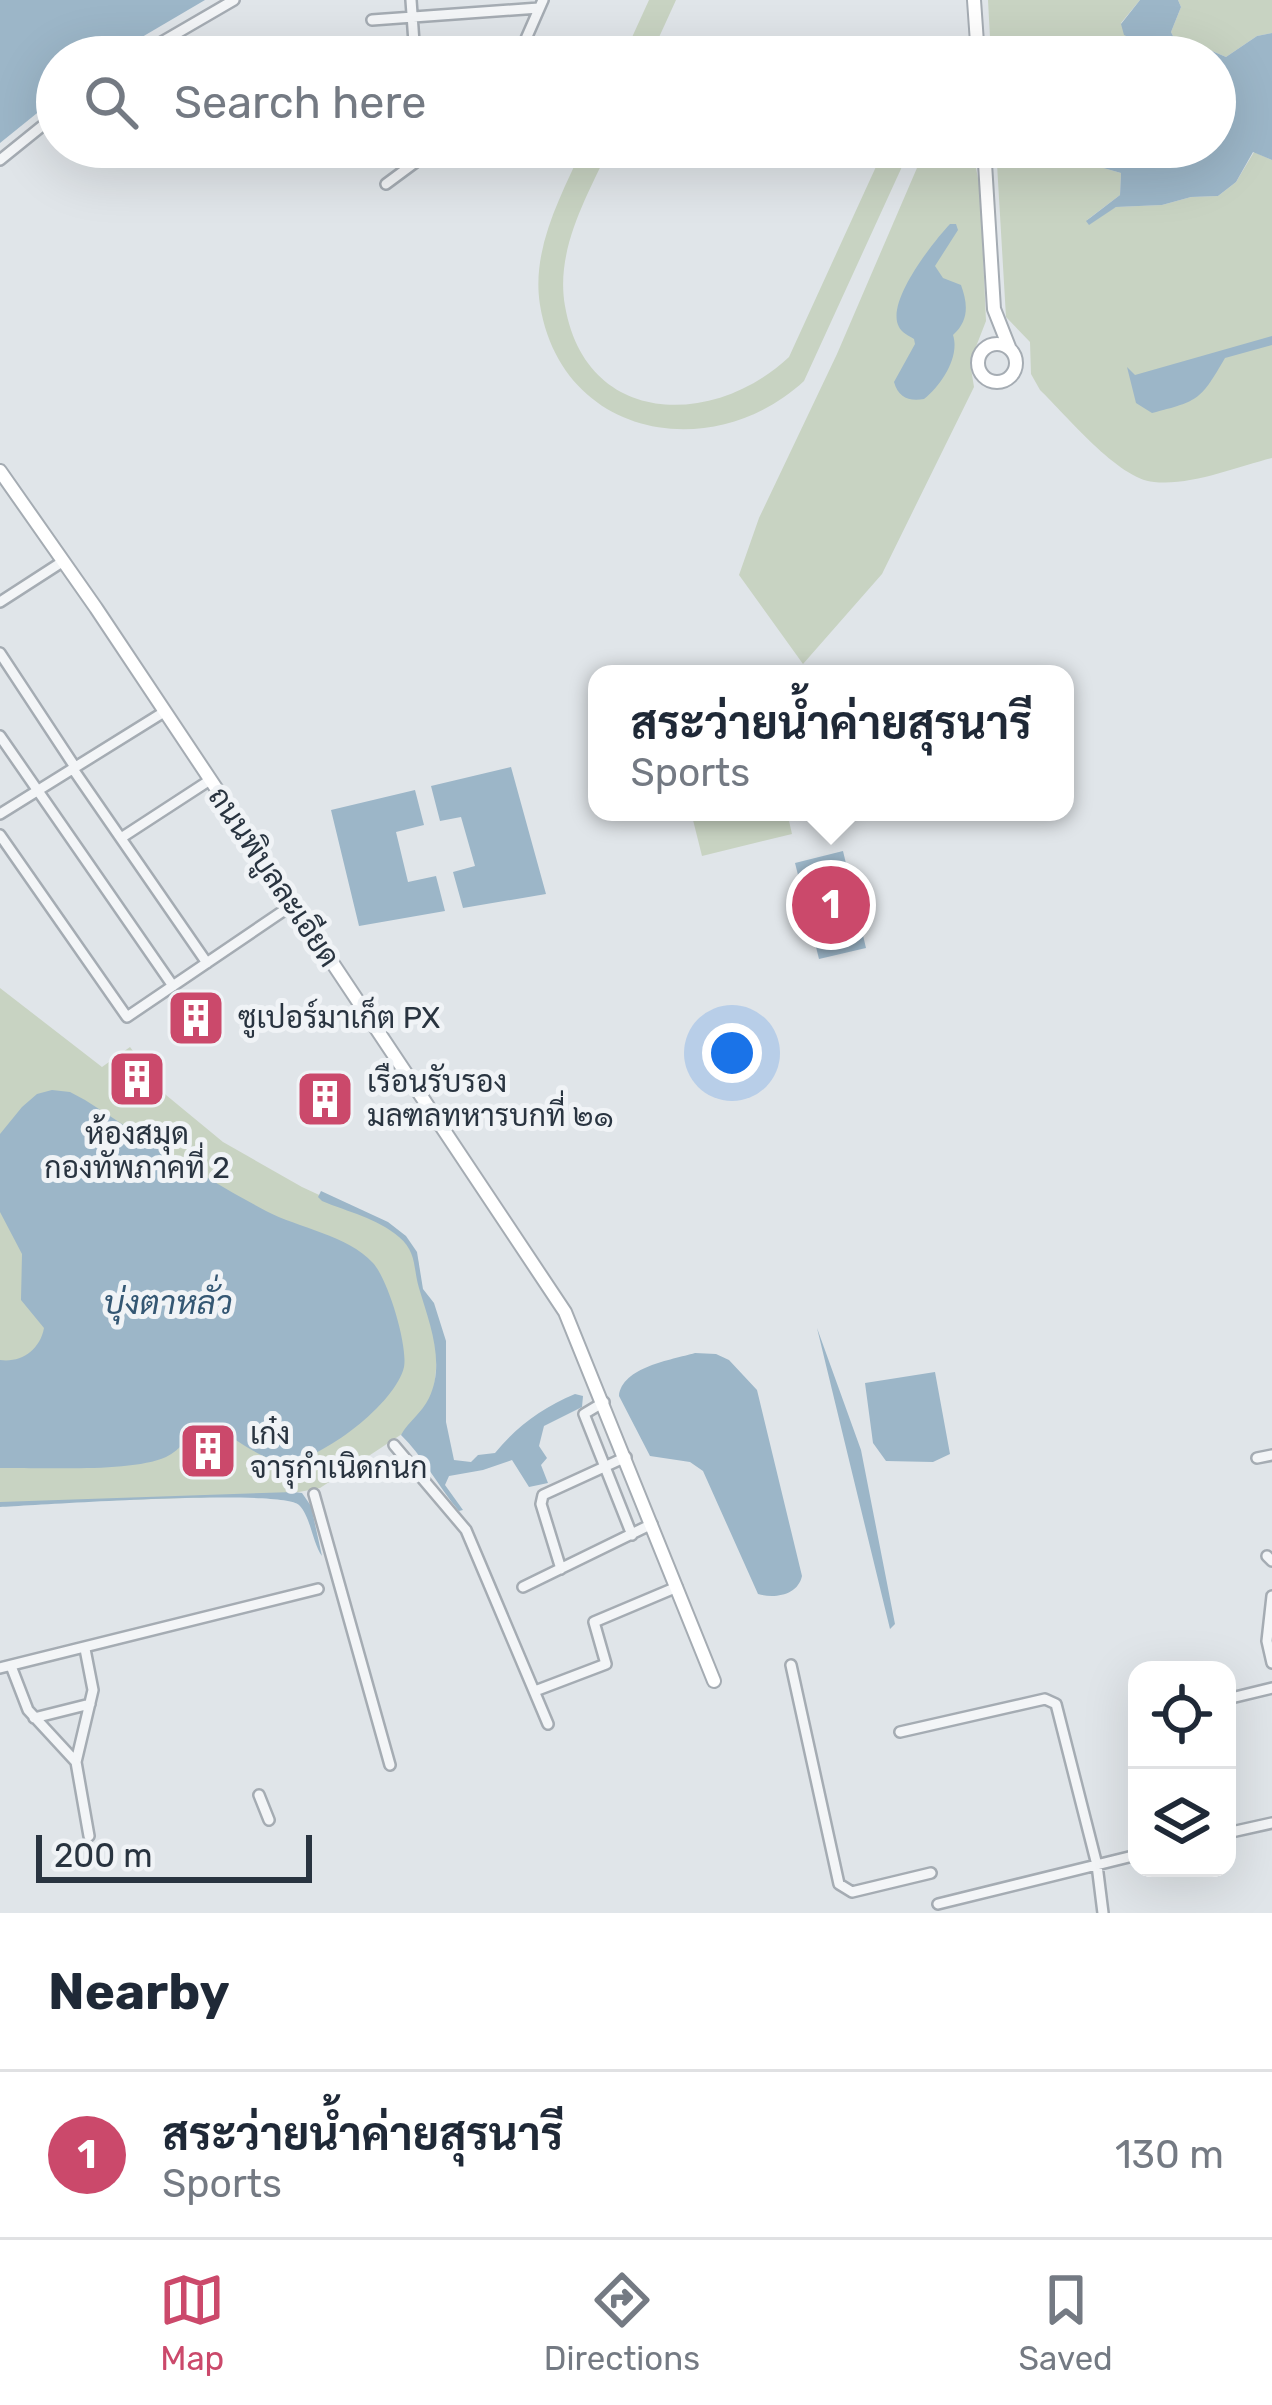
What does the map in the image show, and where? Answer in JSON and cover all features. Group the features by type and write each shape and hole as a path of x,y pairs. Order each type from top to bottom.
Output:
{"street":[{"path":"172,36 234,0"},
{"path":"411,0 413,36"},
{"path":"974,0 977,36"},
{"path":"372,20 541,4 527,36"},
{"path":"0,160 36,131"},
{"path":"386,184 408,168"},
{"path":"985,168 995,316 979,357 980,370 995,382 1007,379 1016,369 1016,357 995,316"},
{"path":"986,347 1009,347"},
{"name":"ถนนพิบูลละเอียด","path":"3,481 164,712 558,1301 604,1402 714,1681"},
{"path":"0,602 62,562"},
{"path":"0,653 207,963"},
{"path":"0,814 164,712"},
{"path":"0,736 172,986"},
{"path":"121,838 210,780"},
{"path":"0,835 127,1017 292,905"},
{"path":"604,1402 584,1414 632,1534"},
{"path":"394,1445 466,1530 548,1724"},
{"path":"1257,1458 1272,1455"},
{"path":"561,1569 541,1504 543,1496 626,1456"},
{"path":"314,1494 390,1766"},
{"path":"523,1588 652,1524"},
{"path":"535,1691 606,1664 594,1622 677,1587"},
{"path":"76,1762 34,1718 6,1667 318,1589"},
{"path":"1272,1596 1272,1663"},
{"path":"85,1649 93,1684 76,1762 89,1835"},
{"path":"791,1665 839,1885 851,1892 931,1873"},
{"path":"1236,1697 1272,1688"},
{"path":"900,1732 1046,1699 1056,1704 1096,1865 1103,1913"},
{"path":"34,1718 90,1704"},
{"path":"259,1795 268,1820"},
{"path":"1236,1831 1272,1823"},
{"path":"938,1904 1128,1857"}],"green space":[{"path":"649,0 676,0 660,36 633,36"},
{"path":"988,0 1140,0 1121,23 1130,36 990,36"},
{"path":"1178,0 1272,0 1272,33 1257,36 1236,50 1236,36 1173,36 1181,7"},
{"path":"1254,152 1272,160 1272,458 1183,481 1140,478 1109,458 1040,390 1031,374 1030,342 1006,317 997,168 1104,168 1121,173 1120,195 1087,220 1116,207 1218,196 1236,182"},
{"path":"573,168 600,168 575,224 565,264 565,306 578,346 598,375 625,394 656,404 690,404 725,396 789,357 875,168 901,168 804,381 767,407 727,423 686,429 646,425 609,410 578,385 554,350 538,284 544,243"},
{"path":"917,168 976,168 986,321 970,362 974,387 882,574 803,664 739,575 759,518 837,354"},
{"path":"693,821 789,821 792,834 702,856"},
{"name":"บุ่งตาหลั่ว","path":"0,988 102,1067 130,1047 166,1095 223,1142 302,1187 397,1231 418,1260 422,1289 439,1337 433,1401 408,1430 320,1488 283,1495 0,1504"}],"water":[{"path":"0,0 205,0 144,36 36,36 36,114 0,143"},
{"path":"1140,0 1178,0 1181,7 1173,36 1126,36 1121,24"},
{"path":"1272,33 1272,160 1253,152 1236,182 1218,196 1116,207 1089,225 1086,221 1120,195 1121,173 1104,168 1236,168 1236,50 1257,36"},
{"path":"950,224 958,230 935,266 943,278 961,285 964,318 953,335 952,361 943,378 924,399 909,399 894,382 915,344 899,327 899,303 913,272"},
{"path":"1272,336 1272,345 1225,358 1204,390 1190,401 1152,413 1136,403 1127,367 1135,375"},
{"path":"511,767 546,894 463,908 453,872 475,866 461,817 440,821 431,786"},
{"path":"415,790 424,825 396,832 408,882 436,876 445,911 359,926 331,810"},
{"path":"843,851 866,948 819,959 795,863"},
{"name":"บุ่งตาหลั่ว","path":"52,1090 85,1100 243,1198 350,1245 373,1263 400,1329 404,1367 373,1412 337,1441 286,1462 267,1458 212,1425 202,1424 171,1454 150,1462 0,1468 0,1360 28,1353 44,1328 21,1300 22,1254 0,1212 0,1134 37,1094"},
{"path":"321,1191 388,1222 417,1252 423,1289 434,1303 446,1341 446,1422 454,1460 471,1462 478,1455 495,1453 541,1412 575,1394 583,1396 582,1407 544,1426 539,1446 547,1458 541,1465 548,1483 529,1487 512,1460 449,1476 445,1485 463,1510 451,1501 401,1435 426,1403 436,1371 434,1343 412,1254 381,1225 322,1201"},
{"path":"817,1328 861,1450 895,1624 890,1629"},
{"path":"695,1353 729,1360 757,1390 802,1576 796,1588 785,1594 758,1594 703,1471 690,1462 650,1456 619,1396 622,1386 638,1371"},
{"path":"935,1372 950,1454 933,1462 886,1461 873,1443 865,1383"},
{"path":"302,1493 311,1506 322,1556 303,1510 283,1500 207,1498 0,1507 0,1502"}],"place":[{"name":"สระว่ายนํ้าค่ายสุรนารี","path":"831,905"},
{"name":"ซูเปอร์มาเก็ต PX","path":"196,1018"},
{"name":"ห้องสมุด กองทัพภาคที่ 2","path":"137,1079"},
{"name":"เรือนรับรอง มลฑลทหารบกที่ ๒๑","path":"325,1099"},
{"name":"เก๋ง จารุกำเนิดกนก","path":"208,1451"}]}
